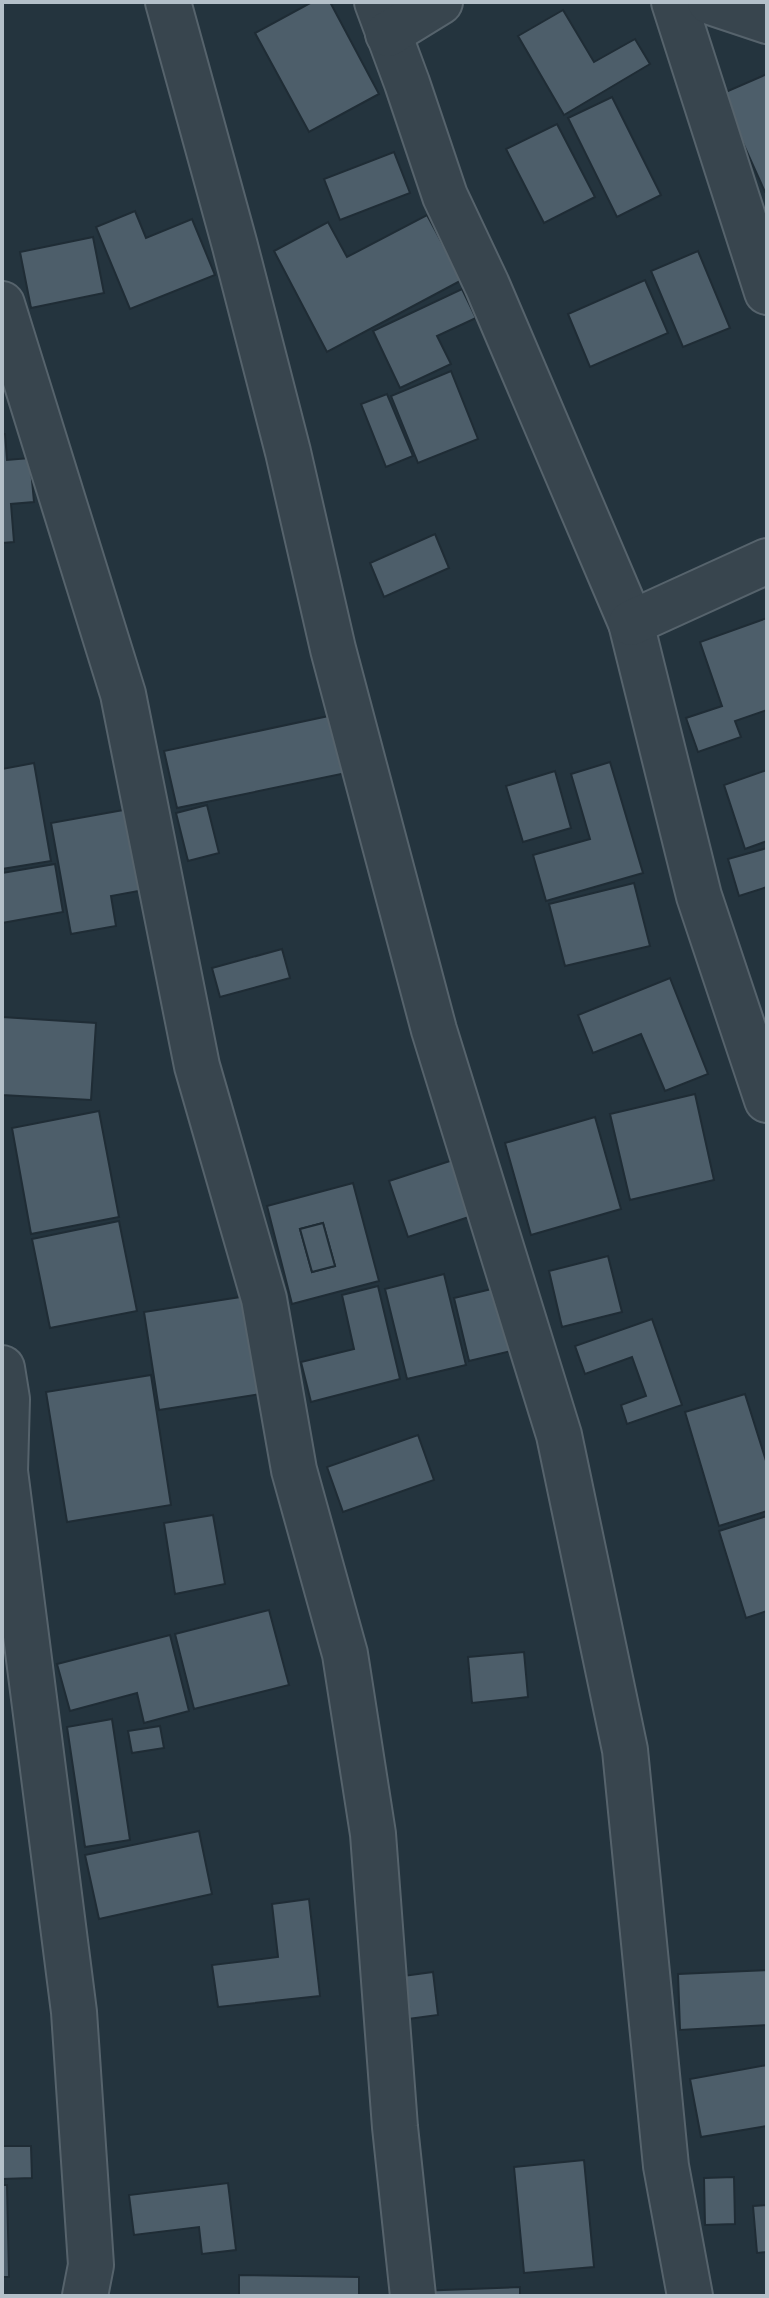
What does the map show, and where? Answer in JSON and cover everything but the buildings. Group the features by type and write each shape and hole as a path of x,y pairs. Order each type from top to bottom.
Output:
{"street":[{"path":"168,2 235,246 288,452 333,649 434,1030 559,1435 625,1750 666,2166 690,2296"},
{"path":"440,2 382,18 445,196 487,285 631,623 699,896 767,1100"},
{"path":"674,2 767,292"},
{"path":"710,2 767,21"},
{"path":"2,304 123,694 197,1066 264,1299 294,1470 345,1654 373,1834 395,2127 413,2296"},
{"path":"631,623 767,561"},
{"path":"4,1389 5,1471 74,2012 91,2265 85,2296"}]}
